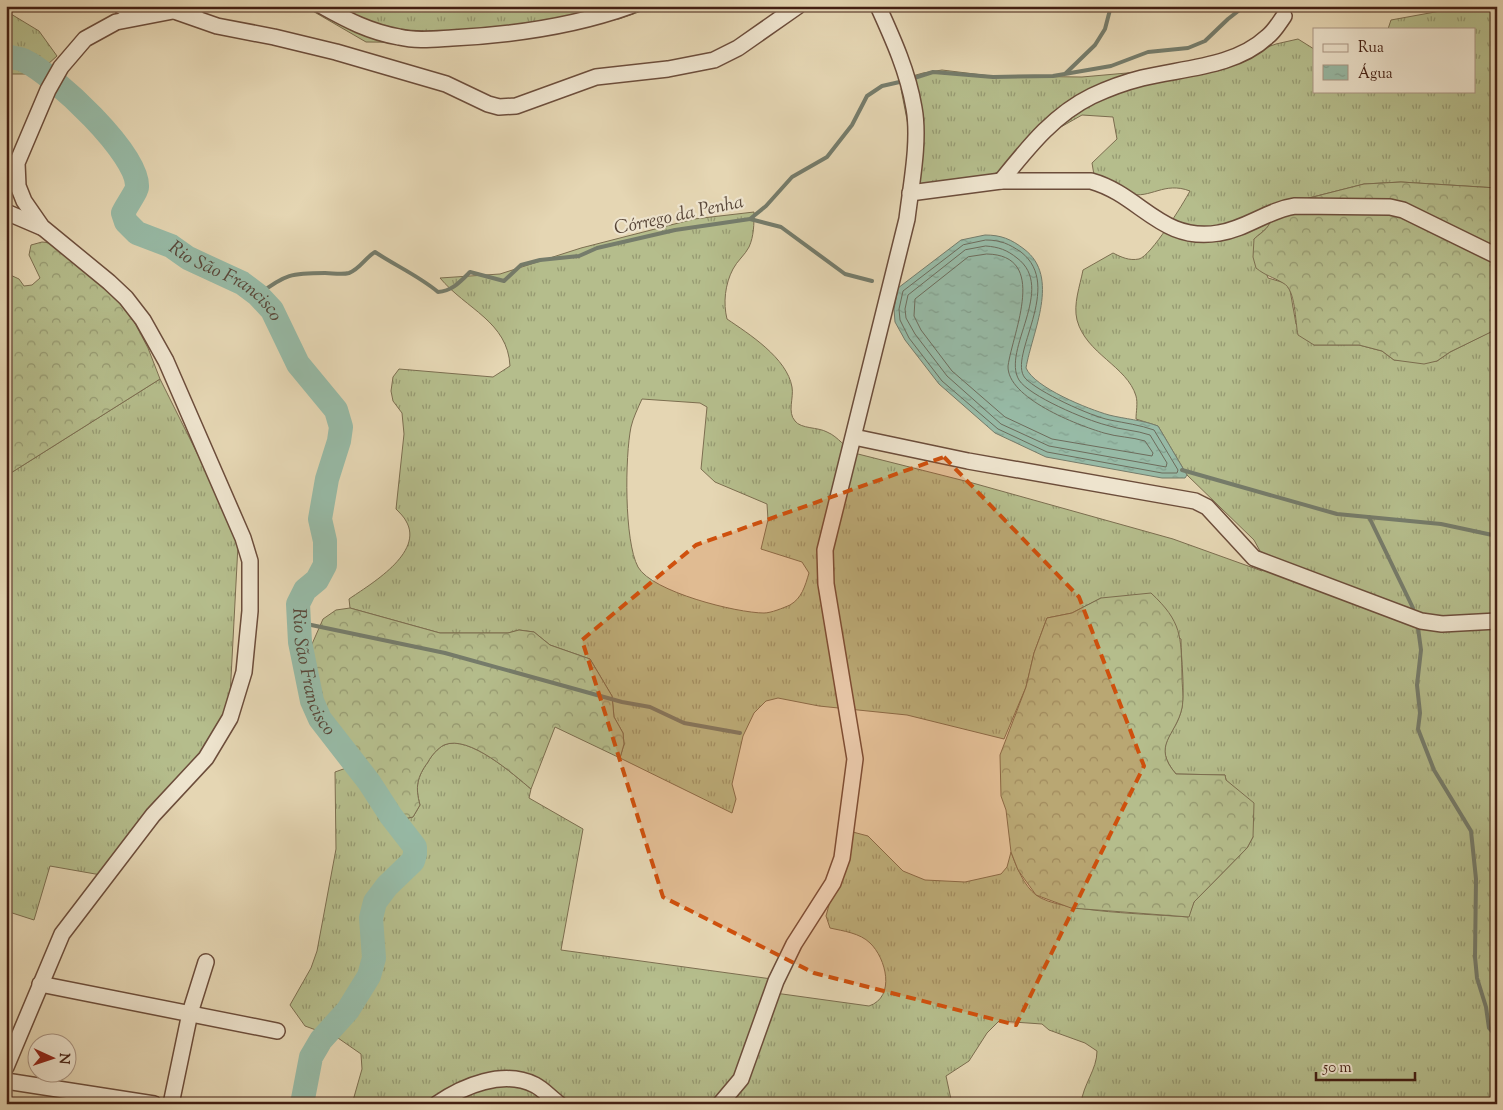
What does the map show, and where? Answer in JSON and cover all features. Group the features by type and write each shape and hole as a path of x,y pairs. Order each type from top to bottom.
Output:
{"street":[{"path":"121,6 138,16"},
{"path":"6,1067 62,934 153,815 206,758 230,718 244,672 250,561 243,538 156,342 126,298 42,227 24,201 18,186 17,163 48,90 61,67 85,39 101,29 138,16 177,12 199,6"},
{"path":"322,6 358,25 399,38 419,40 532,31 630,6"},
{"path":"177,12 217,26 274,37 345,55 446,84 488,104 508,107 516,106 596,77 668,69 714,60 738,48 798,6"},
{"path":"720,1104 741,1079 776,981 794,944 833,883 842,858 855,759 826,584 825,550 907,219 915,122 907,78 878,6"},
{"path":"1001,181 1032,142 1066,111 1093,96 1140,78 1229,58 1254,47 1268,37 1284,16"},
{"path":"910,193 1001,181 1091,181 1103,184 1132,200 1174,230 1210,234 1222,233 1283,208 1295,206 1390,207 1414,214 1497,256"},
{"path":"6,212 42,227"},
{"path":"854,437 968,461 1195,501 1207,507 1254,558 1284,570 1421,621 1442,624 1497,621"},
{"path":"171,1104 190,1013 206,962"},
{"path":"40,984 277,1030"},
{"path":"437,1104 466,1087 507,1078 536,1085 559,1104"},
{"path":"6,1081 154,1104"}],"highlighted area":[{"path":"944,457 1079,597 1144,766 1016,1025 814,973 663,897 582,640 696,545"}],"green space":[{"path":"304,6 656,6 619,19 488,43 366,42"},
{"path":"1468,6 1497,6 1497,188 1401,182 1364,184 1305,199 1271,221 1268,227 1254,239 1268,278 1285,283 1290,290 1296,324 1314,345 1359,345 1382,351 1394,360 1437,361 1450,352 1492,331 1497,322 1497,1104 1081,1104 1084,1090 1095,1064 1097,1051 1085,1043 1049,1030 1042,1024 999,1021 987,1033 969,1061 946,1076 952,1104 352,1104 362,1069 361,1054 338,1038 305,1026 290,1005 311,968 317,951 336,849 335,772 349,767 365,790 377,793 403,819 413,817 420,805 418,782 421,773 433,755 444,745 454,743 466,745 478,750 503,766 531,789 529,798 583,829 561,950 779,980 775,993 869,1006 883,994 885,986 886,977 880,958 870,943 861,937 830,928 826,916 849,831 868,836 903,871 925,880 965,882 1001,874 1007,867 1011,852 1024,881 1036,895 1048,901 1086,909 1188,917 1194,902 1247,848 1253,837 1239,792 1226,780 1225,775 1176,774 1165,755 1167,740 1182,707 1181,639 1101,598 1072,613 1047,618 1034,653 1026,687 1004,739 907,715 819,706 778,698 766,701 754,713 743,736 732,784 736,799 732,813 620,758 624,744 623,733 614,717 612,696 590,659 550,645 534,632 519,630 508,633 440,633 350,608 349,599 392,567 402,556 408,545 410,533 406,521 396,509 404,434 402,413 393,401 391,391 393,377 399,369 493,377 510,366 502,338 494,327 440,278 500,274 581,248 694,219 754,212 751,243 730,275 725,307 727,319 766,348 783,366 789,376 792,387 791,413 798,424 827,432 858,454 969,482 1173,539 1262,571 1266,562 1254,540 1187,475 1158,426 1136,419 1137,399 1131,386 1124,376 1089,342 1077,320 1076,301 1083,270 1113,253 1132,259 1139,259 1144,256 1166,229 1190,191 1173,188 1137,195 1129,194 1124,193 1094,175 1092,163 1117,139 1113,117 1082,115 1052,132 1011,169 967,181 910,188 908,125 901,89 909,77 942,70 991,76 1082,77 1217,65 1276,44 1298,39 1313,48 1313,92 1476,92 1476,28 1388,28 1391,20","holes":["642,399 700,403 707,407 701,469 715,482 767,504 768,520 761,549 802,562 809,573 800,595 790,605 764,613 716,605 677,593 660,585 646,576 638,567 633,555 630,538 627,498 629,440 634,417"]},
{"path":"6,11 39,31 57,56 37,74 6,74"},
{"path":"1401,182 1497,188 1497,322 1493,331 1450,352 1437,361 1424,364 1394,360 1382,351 1359,345 1314,345 1298,335 1293,299 1287,286 1256,268 1253,257 1254,239 1268,226 1271,214 1305,199 1364,184"},
{"path":"42,242 53,243 102,283 129,312 148,348 160,379 6,476 6,273 19,279 24,286 32,285 40,278 29,255 31,245"},
{"path":"160,379 231,521 238,545 228,735 101,875 50,866 34,920 6,911 6,476"},
{"path":"1151,593 1174,621 1180,640 1183,704 1179,718 1165,748 1169,764 1176,774 1225,775 1226,780 1254,803 1253,837 1247,848 1194,902 1189,917 1071,908 1036,895 1018,870 1011,852 1006,810 1001,796 1000,755 1026,687 1034,653 1047,618 1072,613 1101,598"},
{"path":"350,608 440,633 508,633 519,630 534,632 550,645 590,659 612,696 614,717 623,733 624,744 620,758 555,727 531,789 503,766 478,750 454,743 444,745 431,757 419,777 417,787 420,805 413,817 403,819 377,793 365,790 356,779 349,767 346,751 321,715 321,703 316,687 308,676 305,660 323,619 336,610"}],"water":[{"path":"985,235 1010,240 1024,249 1035,261 1041,274 1041,306 1026,368 1031,376 1063,397 1088,408 1109,415 1158,426 1187,475 1185,478 1162,478 1046,457 995,433 939,384 905,340 895,322 894,309 898,288 961,240"}],"waterway":[{"name":"Córrego da Penha","path":"1066,73 1095,45 1105,29 1111,6"},
{"path":"911,79 933,72 993,77 1053,76 1111,66 1148,52 1188,48 1205,41 1242,8 1250,6"},
{"name":"Rio São Francisco","path":"6,56 25,61 55,82 74,98 110,136 134,173 137,187 123,213 126,222 137,233 171,246 188,258 242,283 258,295 272,310 298,364 336,410 341,427 339,441 327,479 320,519 325,541 325,565 317,580 305,590 298,604 300,642 312,701 320,719 369,782 391,816 415,847 415,854 413,861 387,886 375,902 371,918 374,958 369,976 348,1010 321,1040 311,1057 302,1104"},
{"name":"Córrego da Penha","path":"258,295 282,279 296,274 349,273 375,252 438,292 452,288 470,272 504,281 521,265 540,260 579,256 597,248 675,230 750,219 766,206 792,177 827,157 852,125 867,96 882,86 904,81"},
{"path":"750,219 781,227 845,274 872,281"},
{"path":"1182,470 1337,514 1441,524 1497,536"},
{"path":"1369,517 1413,608"},
{"path":"297,622 445,653 622,702 650,707 684,723 740,733"},
{"path":"1418,628 1421,650 1417,685 1420,713 1418,729 1434,770 1471,831 1476,879 1475,957 1477,978 1486,1007 1489,1028 1497,1037"}]}
